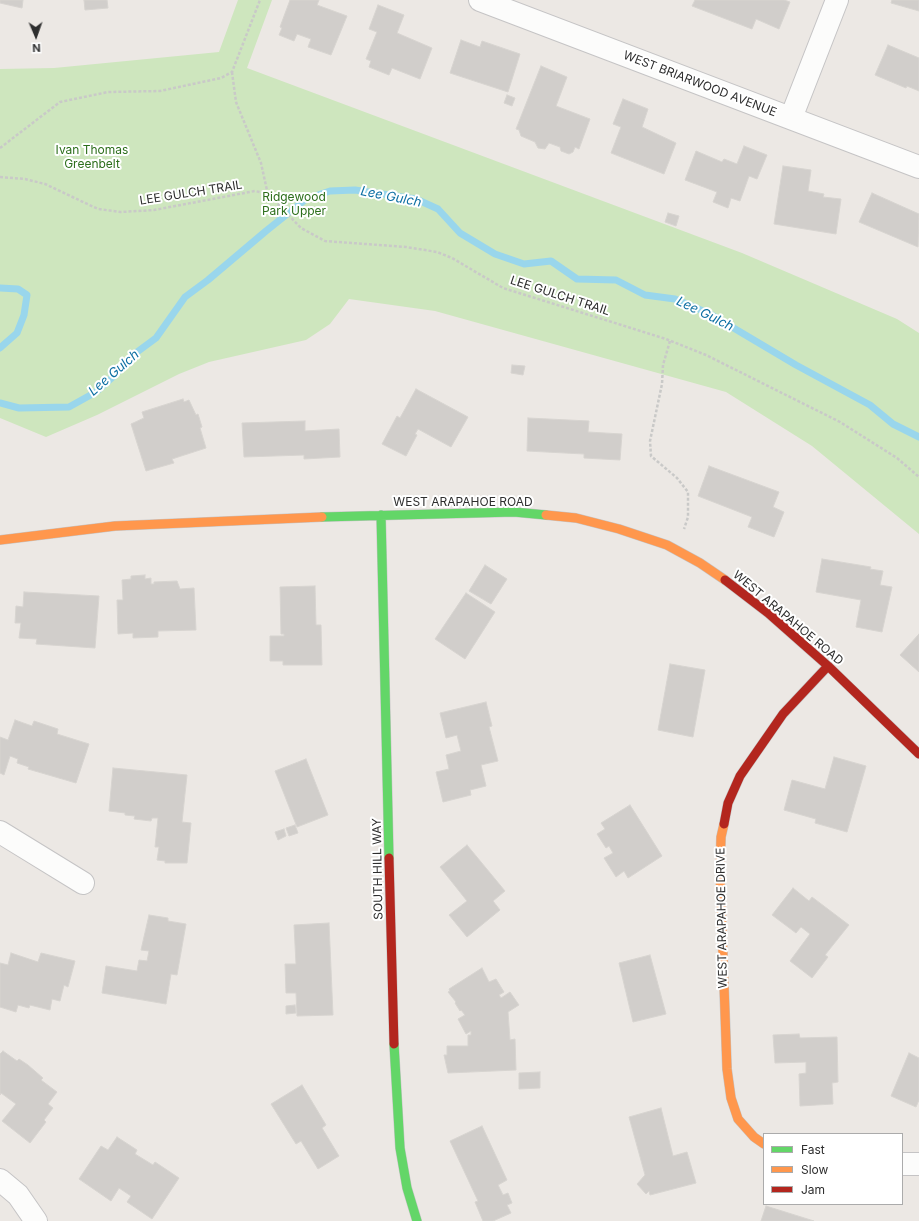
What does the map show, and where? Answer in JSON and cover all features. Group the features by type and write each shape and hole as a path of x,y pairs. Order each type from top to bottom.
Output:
{"street":[{"name":"WEST BRIARWOOD AVENUE","path":"480,0 505,4 790,118 919,167"},
{"path":"790,118 837,0"},
{"name":"WEST ARAPAHOE ROAD","path":"0,540 115,526 381,515 514,512 576,518 619,529 674,549 700,563 731,584 768,613 828,666 919,754"},
{"name":"SOUTH HILL WAY","path":"381,515 395,1084 400,1148 407,1188 417,1221"},
{"name":"WEST ARAPAHOE DRIVE","path":"763,1143 754,1137 738,1119 731,1098 727,1069 720,837 728,803 740,776 783,714 828,666"},
{"path":"0,832 82,883"},
{"path":"903,1164 919,1164"},
{"path":"0,1180 18,1195 36,1221"}],"path":[{"path":"260,0 232,72 236,102 261,163 268,196"},
{"path":"0,148 60,102 108,92 160,91 220,78 232,72"},
{"name":"LEE GULCH TRAIL","path":"0,177 25,179 45,184 98,209 121,212 154,210 255,191 264,193 273,199 301,228 325,241 406,247 437,252 452,258 503,288 670,341 706,355 840,422 897,458 919,477"},
{"path":"670,341 663,365 662,384 650,442 651,456 677,478 688,492 688,517 674,549"}],"green space":[{"name":"Ridgewood Park Upper","path":"238,0 272,0 247,68 742,253 897,319 919,333 919,534 812,446 726,392 435,311 349,299 330,324 306,340 209,362 179,374 97,415 46,437 0,418 0,69 54,68 219,52"}],"building":[{"path":"0,0 23,0 22,8 0,3"},
{"path":"84,0 107,0 108,8 85,10"},
{"path":"290,0 319,0 317,5 347,16 331,55 308,47 311,39 297,34 294,41 279,35 282,28 280,27"},
{"path":"695,0 784,0 790,2 779,29 756,19 752,29 692,6"},
{"path":"892,0 919,0 919,11 891,3"},
{"path":"378,5 404,15 397,33 432,48 420,79 392,68 389,75 369,67 371,61 366,59 377,32 369,29"},
{"path":"461,40 480,47 482,41 520,54 508,92 450,73"},
{"path":"888,45 919,58 919,91 907,86 906,88 875,75"},
{"path":"541,66 567,77 556,106 590,119 579,149 575,147 573,152 569,154 561,151 560,147 549,143 545,149 538,148 535,142 521,136 519,130 516,129"},
{"path":"507,95 515,98 512,106 504,103"},
{"path":"623,99 648,109 642,127 676,143 664,174 611,153 621,127 613,124"},
{"path":"744,146 767,155 757,179 749,176 740,201 731,198 728,208 713,202 717,192 685,180 696,151 722,162 724,159 737,164"},
{"path":"783,166 811,170 808,191 824,194 823,197 841,199 836,234 774,224"},
{"path":"872,193 919,214 918,247 859,222"},
{"path":"668,213 679,216 676,226 665,222"},
{"path":"512,365 525,366 523,375 511,373"},
{"path":"416,389 468,417 451,447 418,429 415,434 417,435 406,456 382,444 397,416 400,418"},
{"path":"183,399 184,402 189,400 196,415 198,414 202,427 200,428 206,448 172,459 174,463 146,471 131,424 144,418 142,412"},
{"path":"528,418 589,421 588,432 622,434 620,460 584,458 584,454 527,451"},
{"path":"305,421 305,431 339,429 340,457 304,459 304,455 244,457 242,423"},
{"path":"709,466 779,492 773,507 784,512 774,537 748,527 752,517 698,496"},
{"path":"822,559 871,567 870,569 883,571 880,585 892,587 882,632 856,627 861,600 816,592"},
{"path":"485,565 507,579 491,604 469,591"},
{"path":"145,575 145,579 151,578 151,584 154,584 154,582 177,581 180,589 194,588 196,630 158,631 158,637 133,638 133,633 118,634 117,600 123,600 122,580 131,579 131,576"},
{"path":"315,586 316,625 321,625 322,665 283,665 283,661 270,661 270,636 284,636 284,634 281,634 280,587"},
{"path":"24,592 99,596 95,648 36,644 37,639 19,638 21,623 15,623 16,606 23,607"},
{"path":"466,593 495,612 465,659 435,639"},
{"path":"919,634 919,672 900,655"},
{"path":"670,664 705,670 693,737 658,730"},
{"path":"486,702 492,726 489,727 498,761 481,765 486,786 470,790 471,795 443,802 436,772 449,769 446,755 461,751 457,735 446,738 440,713"},
{"path":"15,720 32,726 34,721 58,729 57,734 89,744 76,783 28,769 29,767 17,763 18,759 10,756 4,775 0,773 0,737 8,740"},
{"path":"834,757 866,766 847,832 815,823 816,819 784,810 792,780 825,789"},
{"path":"306,759 328,815 297,827 275,771"},
{"path":"113,768 187,775 182,822 191,823 187,863 165,863 165,861 157,860 159,847 155,847 158,818 152,818 151,821 134,819 135,816 109,811"},
{"path":"630,805 662,856 628,878 624,871 616,877 604,858 613,853 609,846 606,848 597,834 605,829 601,823"},
{"path":"295,825 298,833 289,836 286,828"},
{"path":"284,829 286,836 278,840 275,832"},
{"path":"467,845 505,891 493,901 500,910 467,937 449,915 467,901 440,867"},
{"path":"793,888 809,901 812,897 849,925 825,955 828,957 812,978 790,961 810,934 801,927 796,933 772,915"},
{"path":"149,915 168,918 168,921 186,924 177,975 171,974 166,1004 102,993 106,966 137,971 139,960 147,961 149,951 141,950"},
{"path":"329,923 333,1015 297,1016 296,993 286,993 285,964 296,964 294,925"},
{"path":"11,953 38,962 41,953 75,961 68,987 64,985 60,1001 52,999 50,1010 30,1005 29,1008 18,1005 16,1012 0,1007 0,963 8,965"},
{"path":"650,955 666,1014 633,1022 619,963"},
{"path":"482,968 489,982 496,979 504,992 499,995 501,998 510,992 519,1005 508,1012 510,1040 515,1039 516,1070 448,1073 444,1055 447,1055 447,1046 468,1046 468,1035 471,1035 471,1031 466,1034 458,1019 465,1015 461,1010 460,1011 455,1003 456,1002 448,992 450,991 449,989"},
{"path":"295,1005 296,1013 286,1014 286,1006"},
{"path":"799,1034 800,1038 837,1037 838,1082 832,1083 833,1104 800,1106 799,1074 806,1073 806,1062 775,1063 773,1035"},
{"path":"3,1051 17,1061 19,1059 28,1065 43,1078 41,1080 57,1092 48,1104 53,1108 44,1120 46,1122 30,1143 2,1121 16,1104 1,1093 0,1095 0,1054"},
{"path":"909,1053 919,1058 919,1100 916,1107 891,1096"},
{"path":"540,1072 540,1088 519,1089 519,1073"},
{"path":"302,1085 326,1125 322,1128 339,1156 318,1169 301,1141 296,1144 271,1104"},
{"path":"661,1108 673,1156 687,1152 696,1183 650,1195 649,1191 646,1194 637,1184 645,1175 629,1117"},
{"path":"482,1126 507,1180 498,1185 503,1195 508,1193 512,1203 507,1205 511,1213 493,1221 483,1221 475,1202 478,1201 450,1141"},
{"path":"117,1137 137,1150 135,1154 153,1165 155,1162 179,1178 152,1219 127,1202 131,1196 119,1188 111,1201 79,1179 101,1146 108,1150"},
{"path":"766,1206 814,1221 761,1221"}],"waterway":[{"name":"Lee Gulch","path":"0,403 19,408 69,407 96,392 115,375 133,355 156,338 185,297 208,280 306,199 330,191 355,190 416,199 438,209 460,233 495,254 524,264 551,261 577,279 616,280 645,295 675,299 710,314 796,365 870,405 893,424 919,437"},
{"name":"Lee Gulch","path":"0,288 18,289 27,295 24,315 17,333 0,348"}],"traffic: fast":[{"path":"322,517 514,512 546,515"},
{"path":"381,515 389,858"},
{"path":"394,1044 400,1148 407,1188 417,1221"}],"traffic: slow":[{"path":"546,515 576,518 619,529 667,545 700,563 725,580"},
{"path":"0,540 115,526 322,517"},
{"path":"724,824 721,837 720,872 727,1069 731,1098 738,1119 754,1137 763,1143"}],"traffic: jam":[{"path":"725,580 768,613 828,666 919,754"},
{"path":"724,824 728,803 740,776 783,714 828,666"},
{"path":"389,858 394,1044"}],"park label":[{"name":"Ivan Thomas Greenbelt","path":"92,157"}]}
